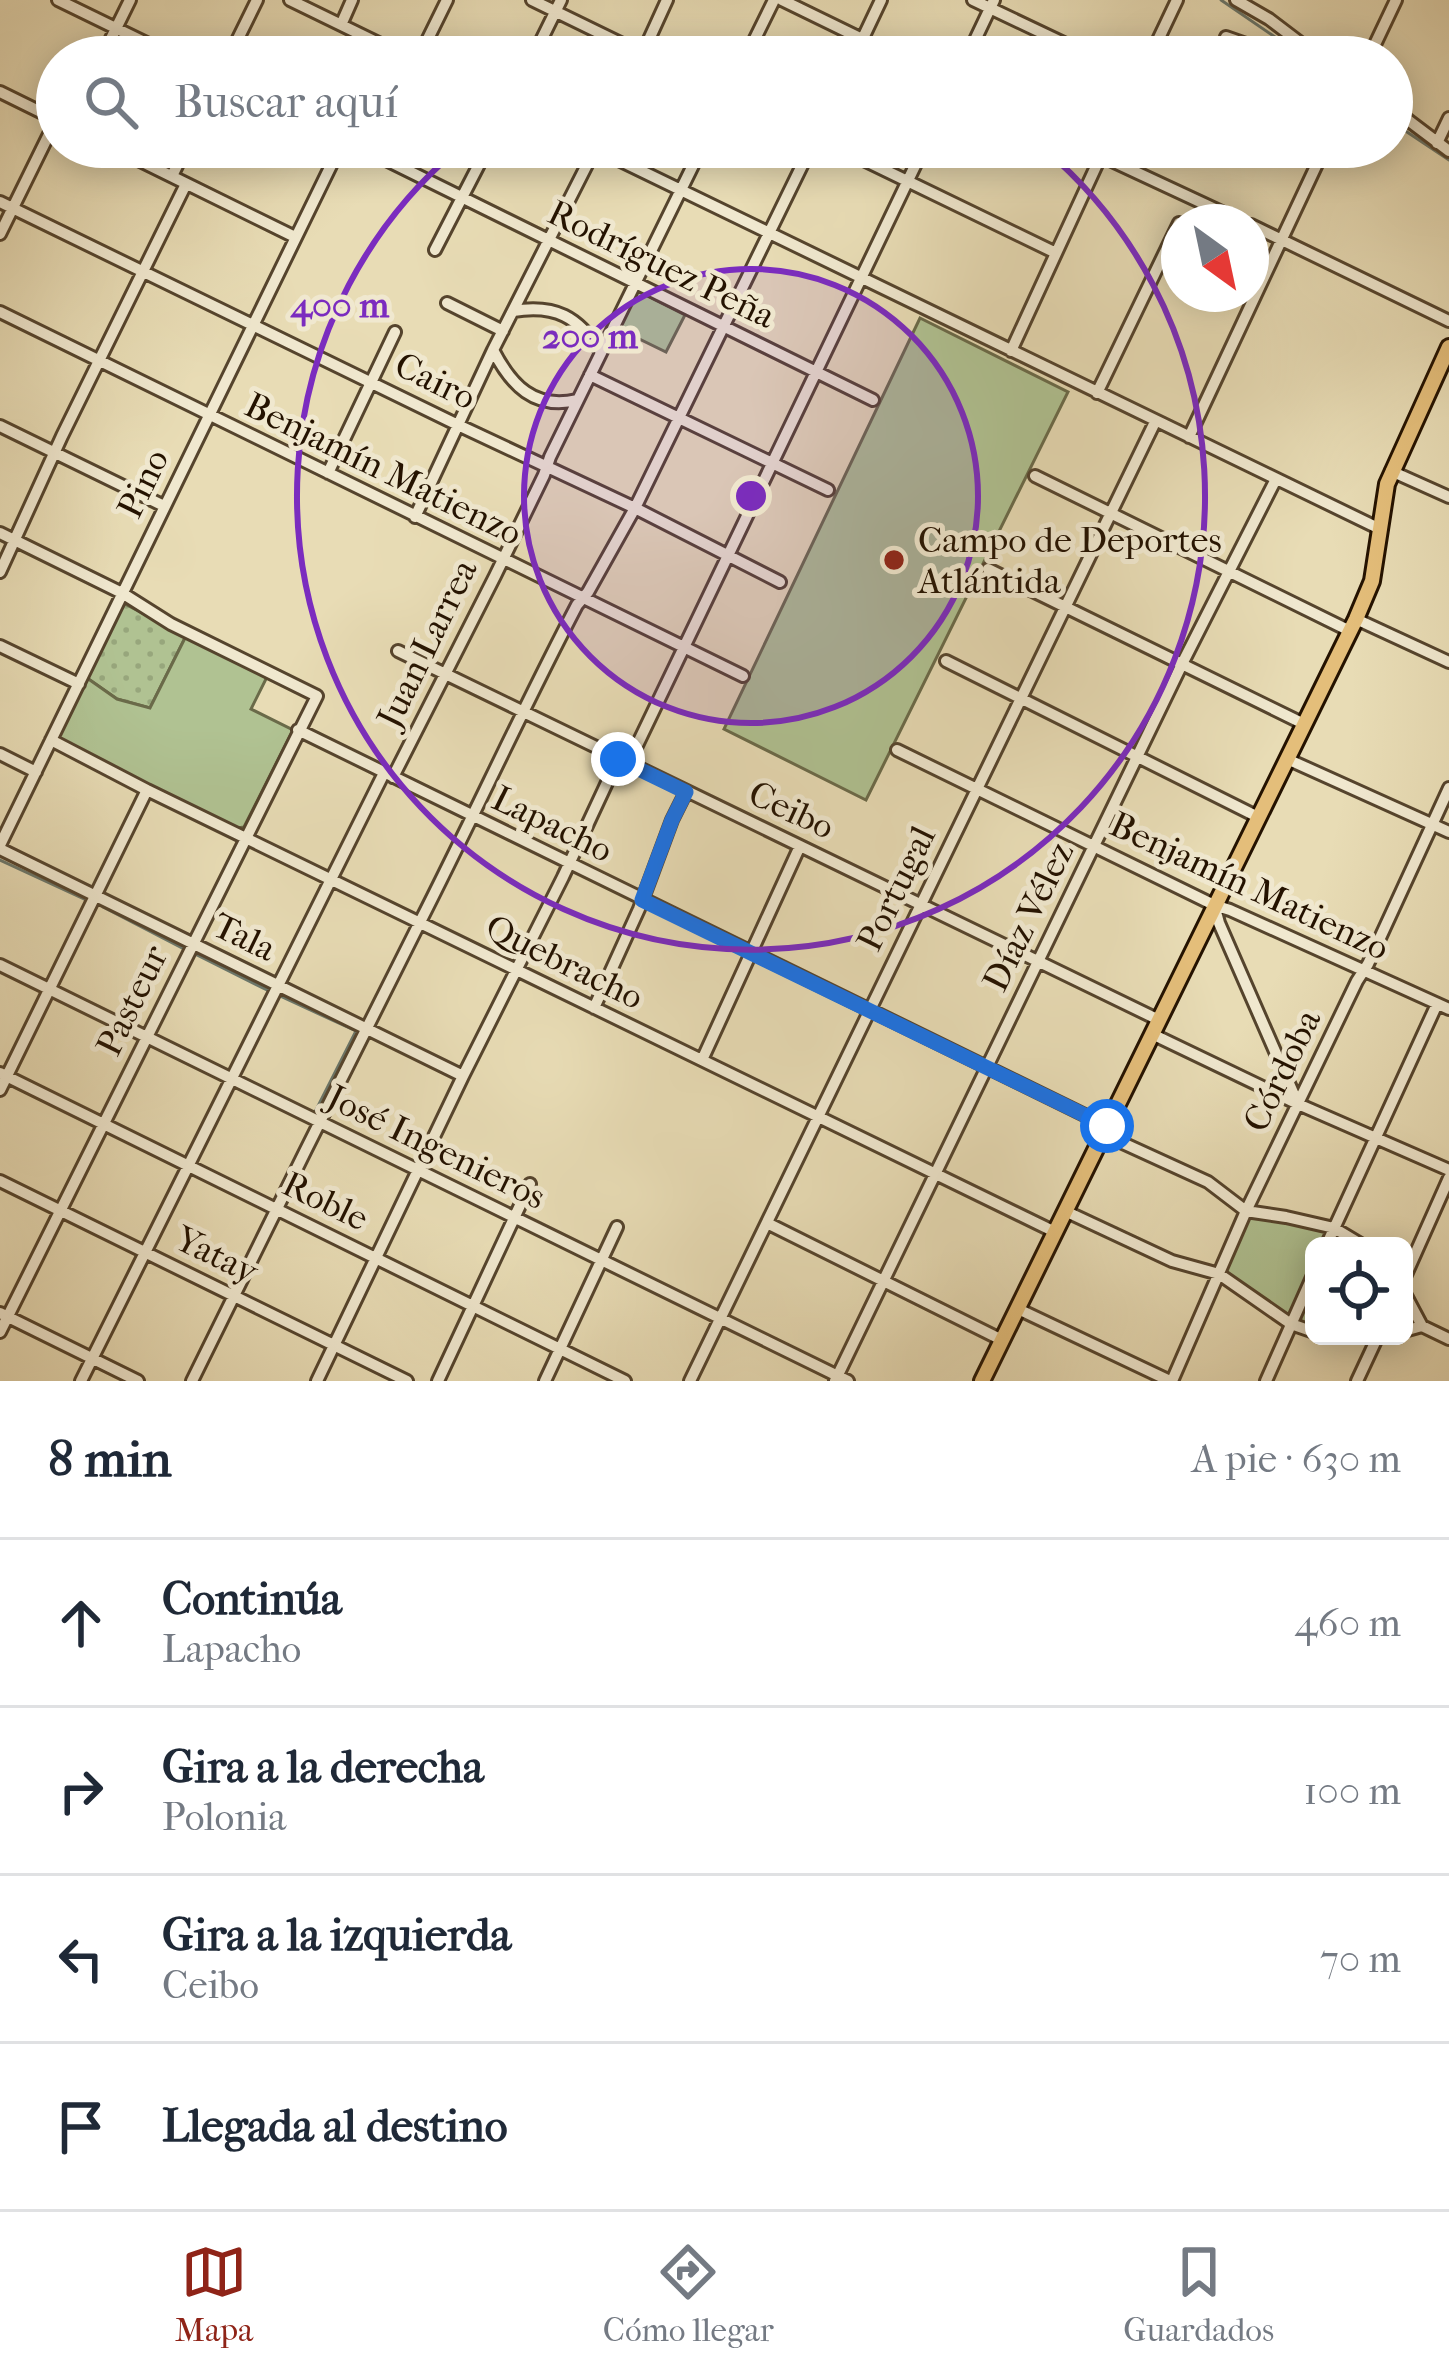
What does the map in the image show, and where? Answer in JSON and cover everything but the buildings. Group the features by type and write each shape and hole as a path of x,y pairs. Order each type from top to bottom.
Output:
{"main road":[{"path":"982,1381 1353,625 1372,581 1391,471 1449,347"}],"street":[{"path":"58,0 133,36"},
{"path":"113,36 130,0"},
{"path":"239,36 257,0"},
{"path":"290,0 358,36"},
{"path":"340,25 352,0"},
{"path":"429,36 447,0"},
{"path":"532,0 558,5 610,36"},
{"path":"652,36 667,0"},
{"path":"758,36 778,0 856,36"},
{"path":"864,36 881,0"},
{"path":"973,0 992,4 1053,36"},
{"path":"1160,36 1177,0"},
{"path":"1236,0 1291,36"},
{"path":"1379,36 1396,0"},
{"path":"977,36 992,4"},
{"path":"543,36 558,5"},
{"path":"0,92 36,110"},
{"path":"1437,143 1449,118"},
{"path":"1413,124 1449,151"},
{"path":"0,234 36,161"},
{"path":"155,168 296,237"},
{"path":"172,176 176,168"},
{"name":"Pino","path":"0,847 330,168"},
{"name":"Rodríguez Peña","path":"404,168 873,400"},
{"path":"435,250 477,168"},
{"path":"415,517 584,168"},
{"path":"634,168 1378,528"},
{"name":"Juan Larrea","path":"81,1381 331,879 446,675 692,168"},
{"path":"192,1381 520,712 635,508 801,168"},
{"path":"879,168 1056,253"},
{"path":"317,1381 568,864 728,555 914,168"},
{"path":"1011,351 1096,168"},
{"path":"1134,168 1204,204"},
{"path":"1189,437 1315,168"},
{"path":"0,572 186,184"},
{"path":"1188,204 1191,198"},
{"name":"Cairo","path":"0,202 780,582"},
{"path":"1269,233 1449,321"},
{"path":"1097,393 1161,260"},
{"path":"447,303 503,331"},
{"path":"513,311 542,309 568,316 601,352"},
{"name":"Benjamín Matienzo","path":"0,312 743,676"},
{"path":"328,473 395,332"},
{"path":"493,350 515,386 552,402 578,400"},
{"path":"590,375 828,490"},
{"name":"Portugal","path":"690,1381 1155,422"},
{"path":"0,426 164,506"},
{"path":"1391,471 1449,496"},
{"path":"1035,476 1229,573 1449,662"},
{"name":"Díaz Vélez","path":"840,1379 1137,756 1276,478"},
{"path":"0,533 122,593"},
{"path":"988,569 1304,724"},
{"name":"Pasteur","path":"0,1332 4,1315 61,1210 316,696 122,593"},
{"path":"0,646 79,683"},
{"name":"Ceibo","path":"398,651 1039,961 1298,1104 1449,1174"},
{"path":"946,661 1258,817"},
{"name":"Lapacho","path":"298,730 986,1069 1216,1186 1246,1211"},
{"name":"Quebracho","path":"51,740 1055,1232"},
{"name":"Benjamín Matienzo","path":"897,750 1214,905 1443,1007"},
{"path":"0,754 36,772"},
{"path":"1287,759 1449,832"},
{"name":"Córdoba","path":"1171,1381 1246,1211 1449,788"},
{"path":"0,1090 3,1074 147,790"},
{"path":"594,1008 686,792"},
{"path":"702,1060 800,846"},
{"name":"Tala","path":"0,847 464,1076"},
{"path":"1214,905 1298,1104"},
{"name":"José Ingenieros","path":"0,965 840,1379"},
{"path":"1330,1237 1443,1007"},
{"name":"Roble","path":"3,1074 625,1381"},
{"path":"1413,1259 1449,1174"},
{"name":"Yatay","path":"0,1181 407,1381"},
{"path":"438,1381 530,1184"},
{"path":"1065,1211 1172,1261 1220,1274 1291,1324 1305,1328"},
{"path":"1246,1211 1334,1228 1349,1237"},
{"path":"767,1223 1002,1340"},
{"path":"545,1381 616,1227"},
{"path":"1266,1381 1305,1293"},
{"path":"1018,1309 1171,1381"},
{"path":"1413,1309 1422,1326 1449,1339"},
{"path":"4,1315 138,1381"},
{"path":"1413,1328 1422,1326"},
{"path":"1357,1381 1374,1345"}],"green space":[{"path":"636,290 685,315 666,352 617,328"},
{"name":"Campo de Deportes Atlántida","path":"920,318 1068,392 866,800 724,729"},
{"path":"123,603 186,636 150,708 117,699 87,678"},
{"path":"186,636 267,677 251,709 293,730 244,827 237,828 58,740 87,678 117,699 150,708"},
{"path":"1246,1211 1334,1228 1349,1237 1305,1237 1305,1327 1219,1274"}],"waterway":[{"path":"1221,0 1273,36"},
{"path":"1413,136 1449,160"},
{"path":"0,860 84,899"},
{"path":"103,907 184,949"},
{"path":"197,955 271,992"},
{"path":"280,996 356,1031 314,1114"}],"place":[{"name":"Campo de Deportes Atlántida","path":"894,560"}],"route":[{"path":"618,759 686,792 642,900 1107,1126"}]}
